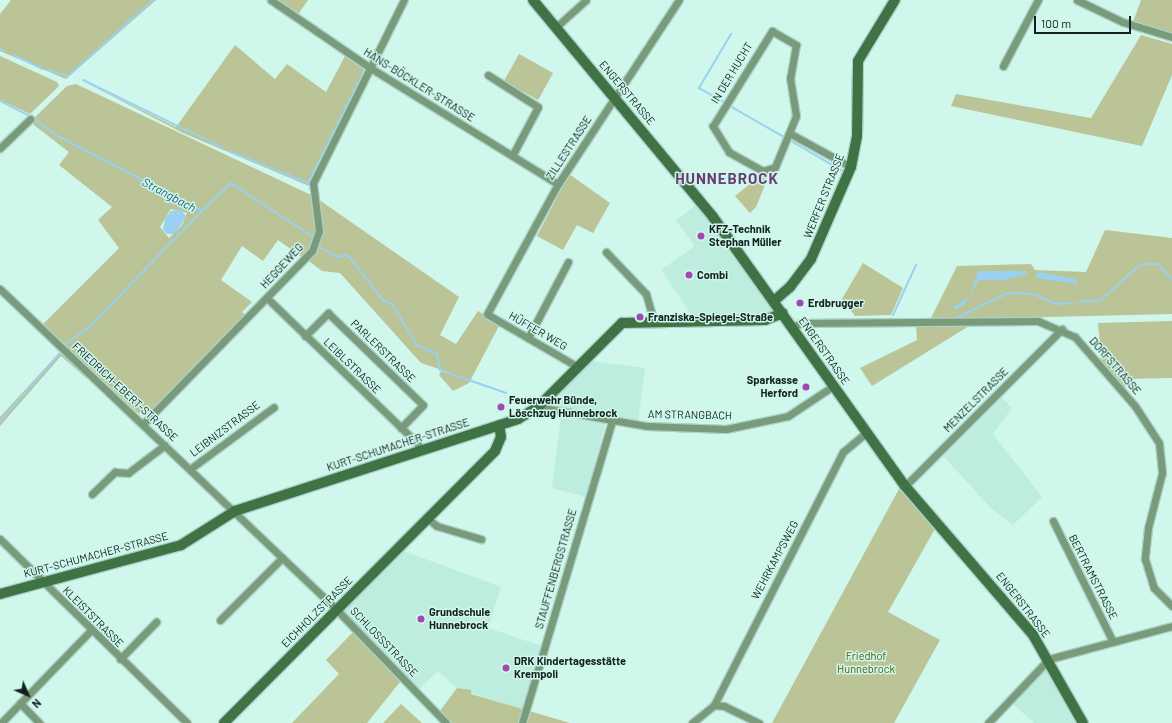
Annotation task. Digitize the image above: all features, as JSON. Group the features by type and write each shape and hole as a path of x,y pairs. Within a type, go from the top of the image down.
{"street":[{"name":"HANS-BÖCKLER-STRASSE","path":"271,0 369,67 558,184"},
{"name":"HEGGEWEG","path":"143,424 312,251 319,231 313,183 369,67 404,0"},
{"name":"ENGERSTRASSE","path":"533,0 714,217 775,300 833,386 905,486 1010,605 1049,659 1083,723"},
{"path":"556,27 586,0"},
{"name":"ZILLESTRASSE","path":"487,314 558,184 614,96 632,75 679,0"},
{"name":"WERFER STRASSE","path":"775,300 790,287 811,259 851,167 857,136 858,62 895,0"},
{"path":"1003,66 1038,0"},
{"path":"1077,0 1123,22 1172,37"},
{"name":"IN DER HUCHT","path":"772,31 796,45 790,78 796,116 791,134 775,167 763,171 729,152 713,131 713,126 772,31"},
{"path":"488,75 538,107 512,156"},
{"path":"0,148 30,119"},
{"path":"791,134 851,167"},
{"path":"606,252 646,294 654,322"},
{"path":"528,338 568,262"},
{"name":"FRIEDRICH-EBERT-STRASSE","path":"0,289 235,511"},
{"name":"LEIBLSTRASSE","path":"267,298 401,428 421,450"},
{"name":"PARLERSTRASSE","path":"305,336 328,313 423,405 401,428"},
{"name":"KURT-SCHUMACHER-STRASSE","path":"0,594 41,580 181,545 235,511 499,425 538,407 622,323 765,320 783,313"},
{"name":"HÜFFER WEG","path":"487,314 578,367"},
{"name":"DORFSTRASSE","path":"793,327 801,323 1038,321 1062,329 1096,358 1159,443 1162,473 1148,528 1145,559 1154,588 1172,606"},
{"name":"MENZELSTRASSE","path":"905,486 1062,329"},
{"name":"AM STRANGBACH","path":"538,407 646,426 726,429 788,416 833,386"},
{"name":"LEIBNIZSTRASSE","path":"190,469 274,407"},
{"name":"STAUFFENBERGSTRASSE","path":"522,723 612,421"},
{"name":"EICHHOLZSTRASSE","path":"224,723 495,451 501,437 499,425"},
{"name":"WEHRKAMPSWEG","path":"714,705 843,452 866,433"},
{"path":"92,494 115,472 128,473 165,446"},
{"name":"SCHLOSSSTRASSE","path":"235,511 336,609 446,723"},
{"path":"428,519 437,526 481,539"},
{"name":"BERTRAMSTRASSE","path":"1053,521 1113,642"},
{"name":"KLEISTSTRASSE","path":"0,539 120,659 187,723"},
{"path":"220,620 282,558"},
{"name":"KLEISTSTRASSE","path":"120,659 156,622"},
{"path":"988,723 1049,659 1172,626"},
{"path":"1,723 91,630"},
{"path":"20,703 39,723"},
{"path":"692,723 714,705 724,706 759,723"}],"shaded area":[{"path":"696,205 774,309 764,316 693,317 661,270 695,246 676,221"},
{"path":"591,361 645,368 638,421 607,417 586,497 552,488 562,408 549,404"},
{"path":"1001,397 1012,408 993,434 1042,497 1013,525 992,509 943,456"},
{"name":"Grundschule Hunnebrock","path":"401,550 501,587 488,628 542,646 522,710 457,688 438,671 419,689 342,610"},
{"path":"1044,668 1050,670 1076,723 1034,723 1012,703"}],"green space":[{"path":"11,0 156,0 66,79 0,51 0,14"},
{"path":"275,0 308,0 297,16"},
{"path":"1141,0 1172,0 1172,34 1133,22"},
{"path":"1141,35 1172,44 1172,75 1142,146 951,106 956,94 1091,118"},
{"path":"235,45 275,79 287,64 326,92 345,56 365,68 309,186 183,133 79,79 176,127"},
{"path":"519,54 553,73 538,100 504,81"},
{"path":"0,56 57,82 59,86 30,114 0,100"},
{"path":"76,84 311,195 317,228 315,243 303,258 278,240 263,261 242,246 221,280 252,302 242,312 247,316 150,414 138,413 43,324 119,248 98,220 112,207 59,165 69,152 30,122 67,86","holes":["171,209 187,213 182,225 169,238 160,227"]},
{"path":"569,174 610,203 593,233 577,225 563,250 537,236"},
{"path":"762,174 767,180 756,207 750,213 735,196"},
{"path":"315,197 459,297 440,335 456,344 478,311 500,324 469,383 453,391 439,375 442,370 421,363 340,273 322,271 309,261 319,241"},
{"path":"1105,230 1172,238 1172,314 930,320 957,266 1031,264 1035,270 1086,272"},
{"path":"863,263 903,288 891,315 855,316 842,299"},
{"path":"1172,321 1172,378 1126,379 1125,400 1098,366 1101,355 1098,323"},
{"path":"916,326 969,326 872,386 860,368 917,340"},
{"path":"60,352 109,398 61,356 0,426 0,417"},
{"name":"Friedhof Hunnebrock","path":"899,489 936,527 888,612 940,640 894,723 772,723"},
{"path":"354,631 400,682 367,723 292,723 339,674 326,660"},
{"path":"457,688 471,690 471,694 570,723 452,723 440,711"},
{"path":"401,704 422,723 383,723"}],"water":[{"path":"181,210 186,216 181,225 174,234 167,234 163,230 165,219 171,211"},
{"path":"978,271 1026,271 1027,274 1004,280 979,280 970,295"},
{"path":"1038,272 1076,279 1078,284 1041,279 1035,277"},
{"path":"969,296 965,304 956,309 952,308"}],"waterway":[{"path":"48,70 68,76 153,0"},
{"path":"724,102 699,88 731,34"},
{"path":"0,49 5,51"},
{"path":"14,55 43,69"},
{"path":"347,57 362,67"},
{"path":"229,151 308,183 363,72"},
{"path":"83,80 223,148"},
{"name":"Strangbach","path":"0,101 29,116"},
{"path":"730,106 784,137"},
{"name":"Strangbach","path":"37,121 54,134 202,211 231,183 313,237"},
{"path":"791,141 841,170"},
{"path":"837,187 843,171"},
{"path":"827,209 835,192"},
{"path":"66,344 89,327 202,211"},
{"name":"Strangbach","path":"321,248 337,257 347,255 352,260 383,300 392,304 417,345 437,354 440,370 506,393"},
{"path":"1078,302 1101,300 1141,264 1158,264 1172,279"},
{"path":"893,315 916,265"},
{"name":"Strangbach","path":"958,317 1008,293 1033,294 1056,304 1072,303"},
{"path":"0,421 60,353"}],"place":[{"name":"KFZ-Technik Stephan Müller","path":"701,236"},
{"name":"Combi","path":"689,275"},
{"name":"Erdbrugger","path":"800,303"},
{"name":"Franziska-Spiegel-Straße","path":"640,317"},
{"name":"Sparkasse Herford","path":"806,387"},
{"name":"Feuerwehr Bünde, Löschzug Hunnebrock","path":"501,407"},
{"name":"Grundschule Hunnebrock","path":"421,619"},
{"name":"DRK Kindertagesstätte Krempoli","path":"506,668"}],"district":[{"name":"HUNNEBROCK","path":"727,179"}]}
